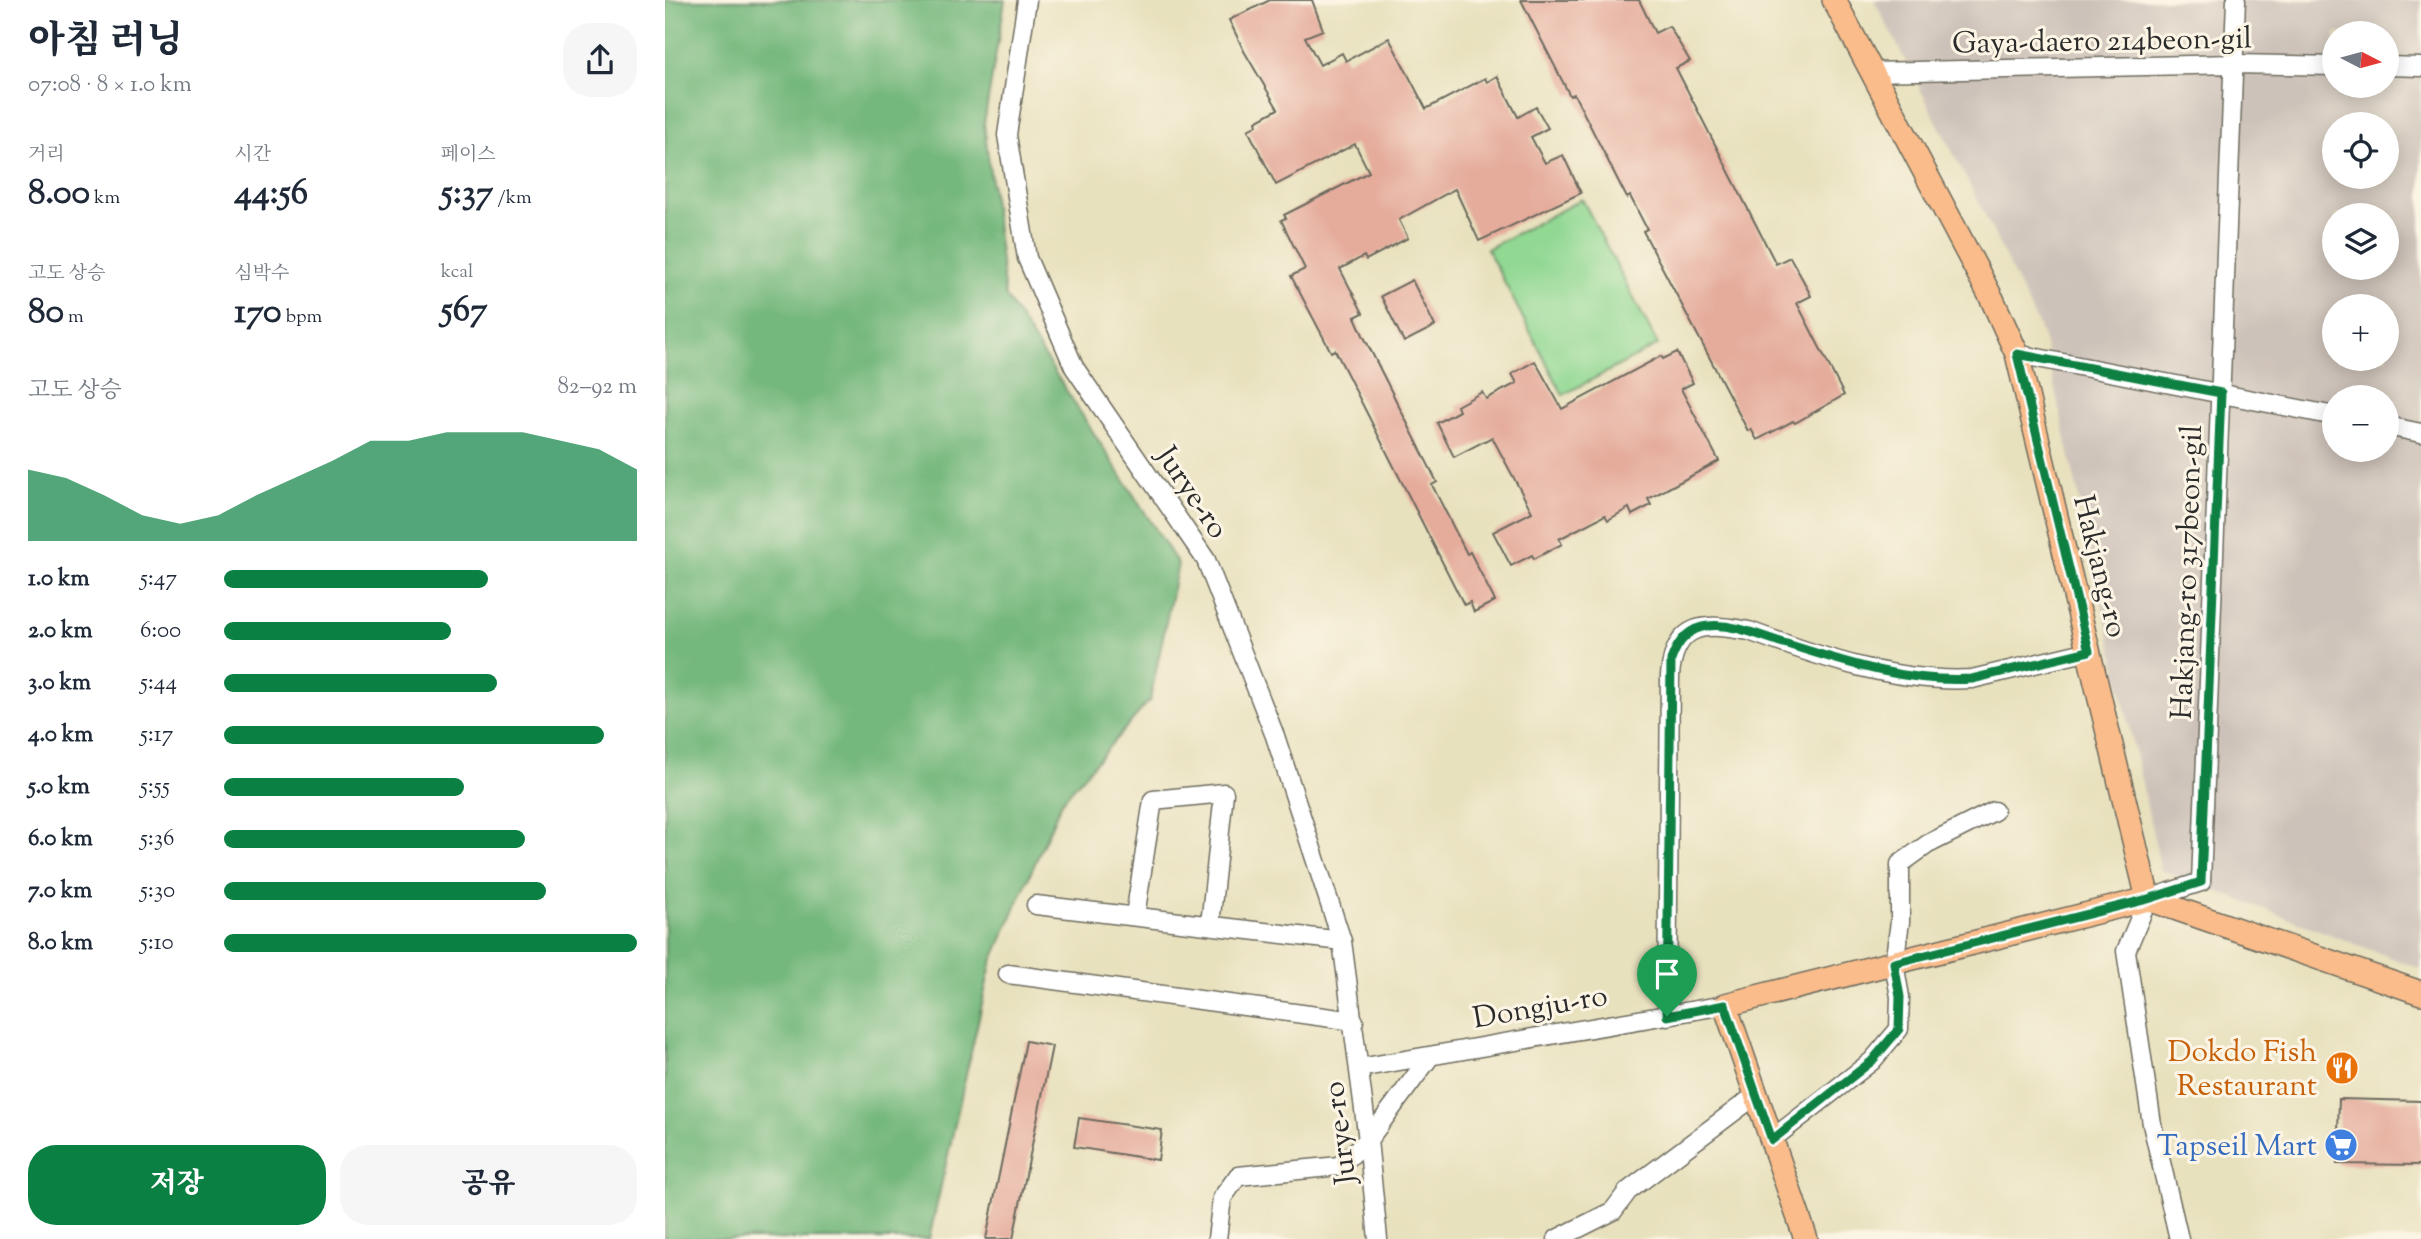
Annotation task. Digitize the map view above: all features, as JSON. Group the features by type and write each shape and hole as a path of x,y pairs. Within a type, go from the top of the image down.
{"main road":[{"name":"Hakjang-ro","path":"1834,0 1992,299 2017,354 2148,899"},
{"name":"Dongju-ro","path":"1725,1005 2148,899"},
{"path":"2148,899 2421,993"},
{"path":"1725,1005 1806,1239"}],"street":[{"name":"Jurye-ro","path":"1027,0 1007,135 1027,258 1074,367 1206,560 1275,736 1342,941 1378,1239"},
{"name":"Hakjang-ro 317beon-gil","path":"2148,899 2201,882 2236,0"},
{"name":"Gaya-daero 214beon-gil","path":"1871,72 2235,64 2322,66"},
{"path":"2399,66 2421,67"},
{"path":"2017,354 2322,413"},
{"path":"2399,428 2421,433"},
{"path":"1667,1016 1670,675 1675,647 1684,637 1695,629 1708,625 1727,627 1749,631 1879,671 1958,680 2089,651"},
{"path":"1135,916 1153,800 1224,793 1210,925"},
{"path":"1772,1140 1872,1061 1899,1029 1900,997 1894,963 1900,922 1901,864 1928,844 1994,811"},
{"path":"2148,899 2126,951 2152,1124 2179,1239"},
{"path":"1036,905 1342,941"},
{"path":"1008,974 1353,1021"},
{"name":"Dongju-ro","path":"1359,1068 1725,1005"},
{"path":"1217,1239 1222,1198 1238,1176 1339,1166 1368,1140 1429,1058"},
{"path":"1557,1239 1613,1212 1628,1191 1756,1095"}],"shaded area":[{"path":"1874,0 2421,0 2421,969 2161,870 2043,335 1980,205"}],"green space":[{"path":"665,0 1005,0 984,123 1005,295 1178,564 1150,700 1062,801 991,964 929,1239 665,1239"},
{"path":"1582,199 1658,345 1563,395 1487,249"}],"building":[{"path":"1270,0 1312,0 1323,30 1305,37 1320,65 1342,53 1346,61 1389,38 1426,109 1485,78 1487,82 1497,76 1518,117 1536,107 1548,128 1531,137 1545,163 1563,155 1581,193 1479,241 1455,189 1399,220 1408,238 1366,260 1364,256 1340,269 1363,313 1355,317 1363,335 1437,482 1432,485 1467,554 1470,552 1495,601 1474,612 1470,602 1464,605 1335,350 1331,352 1291,276 1305,269 1281,220 1286,218 1284,215 1369,172 1355,144 1276,185 1248,130 1257,125 1256,121 1278,109 1229,20"},
{"path":"1521,0 1639,0 1655,33 1669,26 1690,61 1676,68 1776,264 1790,257 1811,296 1797,303 1844,395 1795,423 1793,421 1757,440 1751,429 1748,431 1643,231 1647,229 1630,196 1627,198 1574,94 1570,96"},
{"path":"1412,280 1435,326 1404,342 1381,296"},
{"path":"1677,352 1693,383 1681,389 1719,461 1648,499 1651,505 1632,515 1629,508 1608,520 1605,515 1559,539 1562,544 1534,559 1532,555 1511,566 1493,532 1532,512 1492,437 1454,457 1437,423 1459,411 1457,406 1482,392 1486,399 1517,383 1512,374 1535,361 1562,409 1661,356 1663,359"},
{"path":"1026,1041 1052,1046 1013,1239 986,1239"},
{"path":"2339,1099 2421,1101 2421,1165 2337,1164"},
{"path":"1079,1118 1162,1130 1158,1160 1074,1147"}],"place":[{"name":"Dokdo Fish Restaurant","path":"2342,1068"},
{"name":"Tapseil Mart","path":"2341,1145"}],"route":[{"path":"2017,354 2221,393 2201,882 2148,899 1894,963 1900,997 1899,1029 1872,1061 1772,1140 1725,1005 1667,1016 1670,675 1675,647 1695,629 1708,625 1727,627 1749,631 1879,671 1958,680 2089,651 2017,354"}]}
